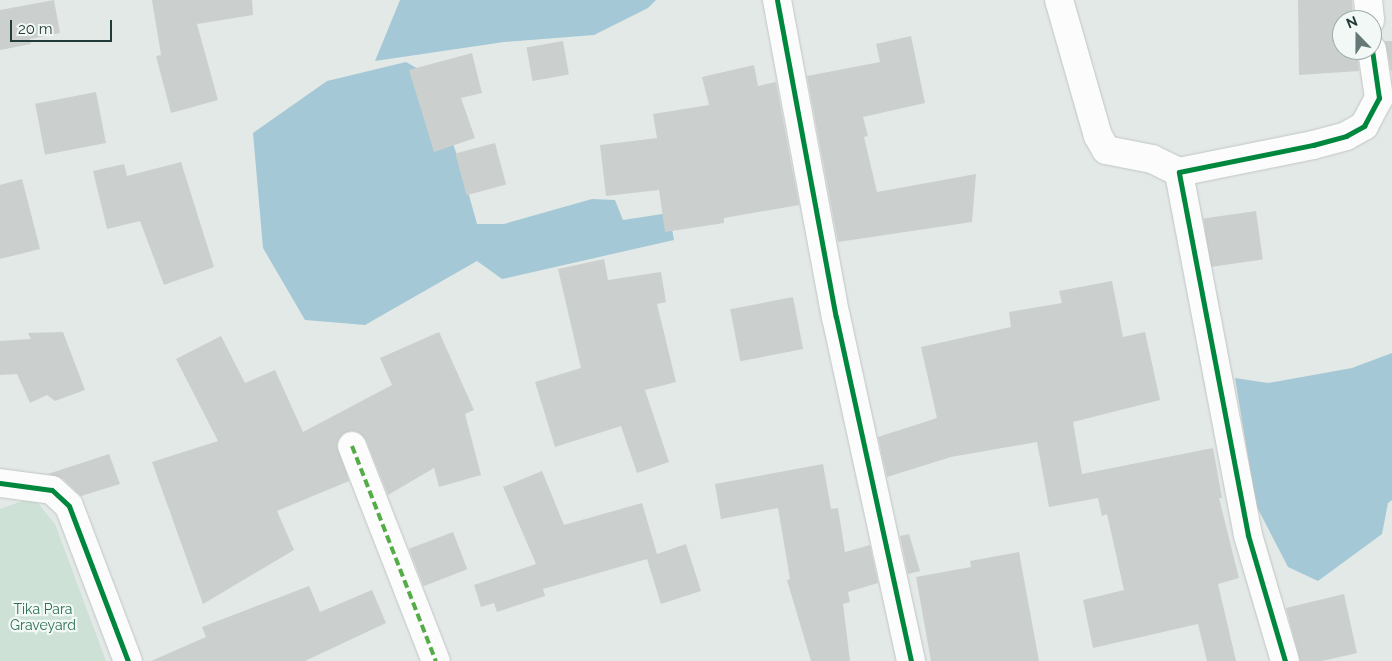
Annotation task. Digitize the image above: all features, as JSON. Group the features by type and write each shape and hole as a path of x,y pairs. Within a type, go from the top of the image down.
{"street":[{"path":"777,0 836,316 910,661"},
{"path":"1059,0 1098,136 1106,150 1152,160 1179,172 1313,145 1346,136 1364,126 1379,98 1373,60"},
{"path":"1179,172 1248,535 1285,661"},
{"path":"352,446 436,661"},
{"path":"0,483 52,490 69,506 128,661"}],"green space":[{"name":"Tika Para Graveyard","path":"33,497 55,524 106,661 0,661 0,509"}],"water":[{"path":"400,0 656,0 648,8 594,35 504,42 375,61"},
{"path":"406,62 427,74 460,163 477,224 504,224 592,199 615,200 623,220 669,213 674,240 502,279 477,261 365,325 305,320 263,248 253,133 327,81"},
{"path":"1392,353 1392,500 1388,503 1382,534 1318,581 1288,567 1256,505 1235,378 1268,383 1352,368"}],"building":[{"path":"54,0 60,33 30,39 31,44 0,50 0,10"},
{"path":"152,0 252,0 253,15 197,24 218,100 171,113 156,56 161,55"},
{"path":"1298,0 1352,0 1352,10 1332,10 1332,60 1358,60 1359,71 1299,75"},
{"path":"911,36 925,103 863,117 868,136 864,137 877,192 976,174 972,222 838,242 807,76 880,62 876,44"},
{"path":"563,41 569,74 532,81 527,47"},
{"path":"1385,41 1392,41 1392,71 1391,71"},
{"path":"472,53 482,93 461,98 475,138 434,152 409,70"},
{"path":"754,65 758,86 776,82 799,205 724,218 724,223 665,232 659,190 606,196 600,145 657,138 653,114 709,105 702,77"},
{"path":"96,92 106,143 45,155 35,104"},
{"path":"495,143 506,185 467,195 455,154"},
{"path":"181,162 214,267 164,285 140,221 107,229 93,171 124,164 127,176"},
{"path":"22,179 40,249 0,259 0,185"},
{"path":"1256,211 1263,260 1210,267 1204,218"},
{"path":"604,259 608,280 661,272 666,302 657,304 676,382 645,390 669,462 637,473 621,426 555,447 535,382 581,368 558,269"},
{"path":"1112,281 1123,337 1145,332 1160,400 1073,422 1082,474 1213,448 1222,498 1219,498 1239,578 1218,584 1236,661 1207,661 1198,624 1093,648 1083,600 1124,590 1107,514 1102,516 1098,498 1049,507 1037,442 951,457 887,477 878,437 937,418 921,347 1011,327 1009,312 1062,303 1059,291"},
{"path":"793,297 803,349 740,361 730,309"},
{"path":"63,332 85,390 55,401 47,395 30,403 17,374 0,375 0,341 31,339 28,333"},
{"path":"439,332 474,410 465,414 481,475 439,487 434,468 388,495 366,440 355,431 346,432 337,444 349,481 277,511 294,550 203,604 152,462 218,441 176,359 221,336 245,383 275,370 303,432 392,385 380,358"},
{"path":"109,454 120,484 81,496 63,479 48,474"},
{"path":"823,464 831,509 838,508 845,552 870,545 878,583 848,592 850,602 843,604 850,661 811,661 787,580 790,579 778,508 721,519 715,484"},
{"path":"542,471 564,525 642,503 657,554 686,544 701,591 661,604 647,559 543,589 545,596 497,612 494,603 481,607 474,585 536,564 503,487"},
{"path":"453,532 467,569 423,586 409,549"},
{"path":"909,534 920,571 908,574 900,536"},
{"path":"1019,552 1039,661 931,661 916,577 971,567 970,561"},
{"path":"309,586 320,612 372,590 386,623 305,661 151,661 206,637 202,627"},
{"path":"1344,594 1357,653 1322,661 1300,661 1286,608"}],"marked path":[{"path":"352,446 436,661"}],"cycle path":[{"path":"777,0 836,317 911,661"},
{"path":"1285,661 1248,535 1179,172 1313,145 1346,136 1364,126 1379,98 1373,60"},
{"path":"0,483 52,490 69,506 128,661"}]}
